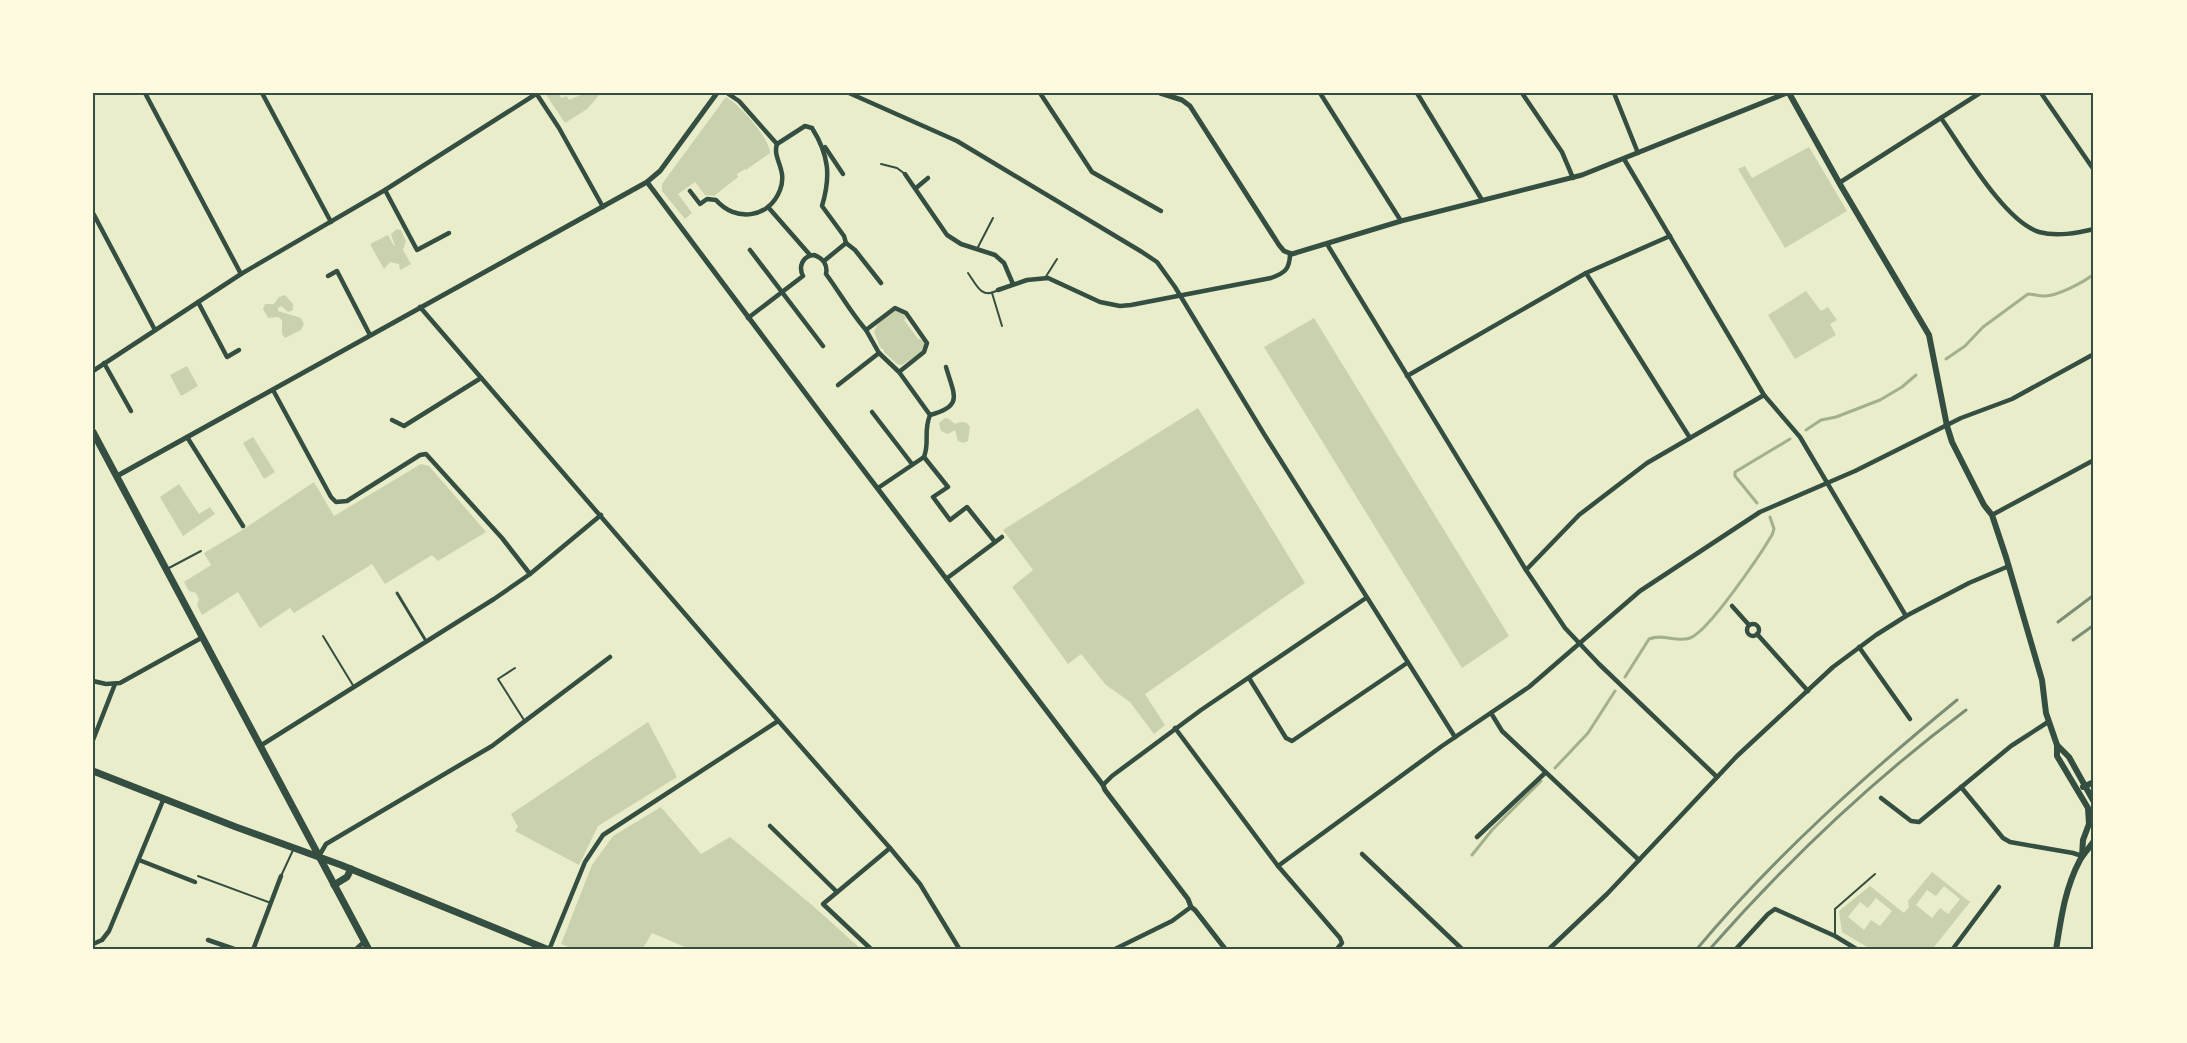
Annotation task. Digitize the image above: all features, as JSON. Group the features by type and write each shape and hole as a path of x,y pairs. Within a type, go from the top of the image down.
{"main road":[{"path":"1788,93 1839,183 1927,328 1947,426 1952,442 1971,480 1992,515 2042,680 2048,722 2057,745 2057,756 2077,790 2091,808 2089,824 2083,840 2082,856"},
{"path":"93,432 369,950"},
{"path":"2057,745 2069,757 2094,802"},
{"path":"93,771 319,856 549,950"},
{"path":"2077,790 2094,782"},
{"path":"2056,950 2066,894 2082,856 2094,840"},
{"path":"334,885 347,877 351,869"}],"street":[{"path":"145,93 241,274"},
{"path":"262,93 331,222"},
{"path":"93,370 241,274 385,190 536,93 559,128 603,207"},
{"path":"117,476 647,182 660,171 717,93"},
{"path":"727,93 739,100 777,144"},
{"path":"849,93 957,141 1160,265 1366,598 1455,737"},
{"path":"1040,93 1092,172 1161,211"},
{"path":"1160,93 1182,100 1190,106 1281,248 1290,254 1297,254 1401,221 1573,178 1788,93"},
{"path":"1320,93 1401,221"},
{"path":"1418,93 1482,200"},
{"path":"1522,93 1562,152 1573,178"},
{"path":"1614,93 1638,153"},
{"path":"1839,183 1980,93"},
{"path":"2041,93 2094,170"},
{"path":"1941,118 2004,208 2023,225 2040,232 2061,234 2094,229"},
{"path":"690,192 700,204 707,199 716,200 724,209 735,213 752,214 768,207 779,192 782,179 782,168 775,153 777,144 808,126 812,128 843,174"},
{"path":"823,145 828,169 822,206 844,236 846,243 855,250 881,283"},
{"path":"1624,159 1764,395 1800,437 1906,616"},
{"path":"905,174 947,235 961,244 990,252 1000,259 1013,284"},
{"path":"916,188 928,178"},
{"path":"647,182 1103,785 1188,899 1191,907 1204,920 1226,950"},
{"path":"385,190 417,249 449,233"},
{"path":"768,207 810,255 818,256 824,261 827,268 826,274 848,304 853,315 866,330 879,353 899,372 930,414"},
{"path":"93,213 155,330"},
{"path":"1407,376 1586,273 1670,236"},
{"path":"824,261 846,243"},
{"path":"1327,244 1526,570 1560,620 1580,644 1717,777"},
{"path":"750,250 823,346"},
{"path":"998,290 1013,284 1045,278 1056,280 1090,299 1113,305 1131,305 1275,277 1288,269 1290,254"},
{"path":"748,318 803,276 801,269 803,261 810,255"},
{"path":"328,276 337,271 370,335"},
{"path":"1586,273 1690,438"},
{"path":"198,302 227,357 239,350"},
{"path":"420,307 890,848 920,884 960,950"},
{"path":"866,330 892,309 906,313 927,341 927,346 924,352 899,372"},
{"path":"838,385 879,353"},
{"path":"1278,866 1455,737 1529,687 1640,591 1760,512 2020,395 2094,354"},
{"path":"104,363 131,411"},
{"path":"930,414 944,411 953,404 954,398 946,367"},
{"path":"392,420 404,426 482,378"},
{"path":"273,390 331,496 339,503 347,501 420,455 426,454 494,529 530,574"},
{"path":"1526,570 1579,515 1647,463 1764,395"},
{"path":"872,412 912,464"},
{"path":"878,488 924,457 928,444 925,428 930,414"},
{"path":"187,437 243,526"},
{"path":"924,457 948,487 933,498 950,520 967,507 995,542"},
{"path":"1992,515 2094,460"},
{"path":"260,746 427,642 530,574 601,515"},
{"path":"946,579 1002,537"},
{"path":"1548,950 1600,901 1754,740 1859,647 1906,616 1969,583 2009,566"},
{"path":"397,593 427,642"},
{"path":"1103,785 1175,728 1366,598"},
{"path":"1732,606 1749,625 1756,625 1759,630 1757,634"},
{"path":"1749,625 1747,630 1749,634 1754,636 1757,634"},
{"path":"1757,634 1808,691"},
{"path":"93,681 100,684 115,684 203,637"},
{"path":"1859,647 1911,719"},
{"path":"319,856 326,844 492,746 610,657"},
{"path":"1249,678 1286,738 1292,741 1407,663"},
{"path":"93,740 115,684"},
{"path":"1491,713 1502,731 1639,860"},
{"path":"549,950 585,862 603,835 778,721"},
{"path":"1881,798 1915,822 1924,819 2011,746 2048,722"},
{"path":"1175,728 1278,866 1340,938 1341,943 1336,950"},
{"path":"1477,837 1545,772"},
{"path":"1961,787 2003,838 2010,842 2082,856"},
{"path":"93,944 102,940 109,931 164,798"},
{"path":"770,826 837,892"},
{"path":"872,950 823,904 890,848"},
{"path":"1362,854 1463,950"},
{"path":"139,860 195,882"},
{"path":"253,950 281,876"},
{"path":"1952,950 1999,887"},
{"path":"1113,950 1172,921 1191,907"},
{"path":"1735,950 1773,909 1835,936 1858,950"},
{"path":"208,940 237,950"},
{"path":"355,950 365,941"}],"lane":[{"path":"882,164 897,168 905,174"},
{"path":"977,249 993,218"},
{"path":"1045,278 1057,259"},
{"path":"968,273 982,292 992,293 998,290"},
{"path":"992,293 1002,326"},
{"path":"167,569 201,551"},
{"path":"323,636 354,687"},
{"path":"515,668 498,680 525,721"},
{"path":"281,876 294,848"},
{"path":"1835,936 1835,909 1875,874"},
{"path":"198,876 271,903"}],"green space":[{"path":"545,93 559,93 561,98 567,96 569,100 585,93 601,93 587,109 565,123"},
{"path":"726,97 753,122 765,139 770,153 737,174 738,177 714,196 705,195 695,182 678,194 692,213 685,219 662,191 662,184"},
{"path":"1809,147 1847,211 1785,248 1738,169 1745,166 1752,178"},
{"path":"397,229 401,230 406,241 403,250 411,264 400,270 399,264 390,262 384,269 370,244 388,235 395,246 391,234"},
{"path":"1806,291 1821,311 1828,307 1837,320 1830,324 1836,335 1795,359 1768,315"},
{"path":"285,295 293,304 293,310 288,312 281,306 278,311 301,318 304,324 301,330 285,338 282,334 282,320 278,317 268,318 263,309 265,304 274,304 279,297"},
{"path":"894,311 904,315 906,318 904,320 918,339 923,340 925,344 921,352 902,365 897,364 884,352 874,332 878,324"},
{"path":"1314,318 1509,636 1462,668 1264,347"},
{"path":"187,366 198,386 181,396 170,375"},
{"path":"1198,408 1305,583 1145,694 1165,725 1154,734 1130,702 1106,685 1081,654 1068,664 1012,587 1033,570 1003,530"},
{"path":"945,418 955,424 967,423 970,427 968,441 963,443 958,441 955,430 948,434 941,431 939,423"},
{"path":"253,437 275,472 264,479 243,443"},
{"path":"421,464 429,466 486,532 438,561 432,555 385,584 372,564 294,613 290,608 260,628 238,592 202,615 197,605 199,600 196,593 189,591 184,582 211,565 204,553 314,482 334,516"},
{"path":"179,484 199,514 210,507 215,514 183,536 160,497"},
{"path":"648,722 677,777 598,826 579,865 515,831 518,827 511,814"},
{"path":"661,807 701,854 730,837 862,950 692,950 652,933 642,950 576,950 561,944 592,865 613,836"},
{"path":"1932,872 1970,902 1934,947 1936,950 1872,950 1842,932 1839,911 1870,886 1904,913 1909,907 1908,901","holes":["1944,886 1960,899 1948,914 1940,908 1932,918 1916,905 1927,890 1936,896","1876,898 1892,911 1880,926 1871,920 1864,930 1848,917 1860,902 1868,908"]}],"waterway":[{"path":"1946,359 1965,346 1983,327 2028,294 2049,296 2077,285 2094,274"},
{"path":"1806,430 1821,420 1836,417 1880,400 1902,387 1916,375"},
{"path":"1757,503 1735,476 1735,472 1790,439"},
{"path":"1625,677 1649,639 1654,637 1690,638 1709,622 1734,591 1772,535 1774,529 1770,517"},
{"path":"1555,768 1588,733 1615,691"},
{"path":"1472,855 1492,830 1541,781"}],"railway":[{"path":"2058,622 2094,595"},
{"path":"2073,640 2094,625"},
{"path":"1696,950 1756,883 1820,819 1957,700"},
{"path":"1709,950 1831,823 1897,765 1966,710"}]}
